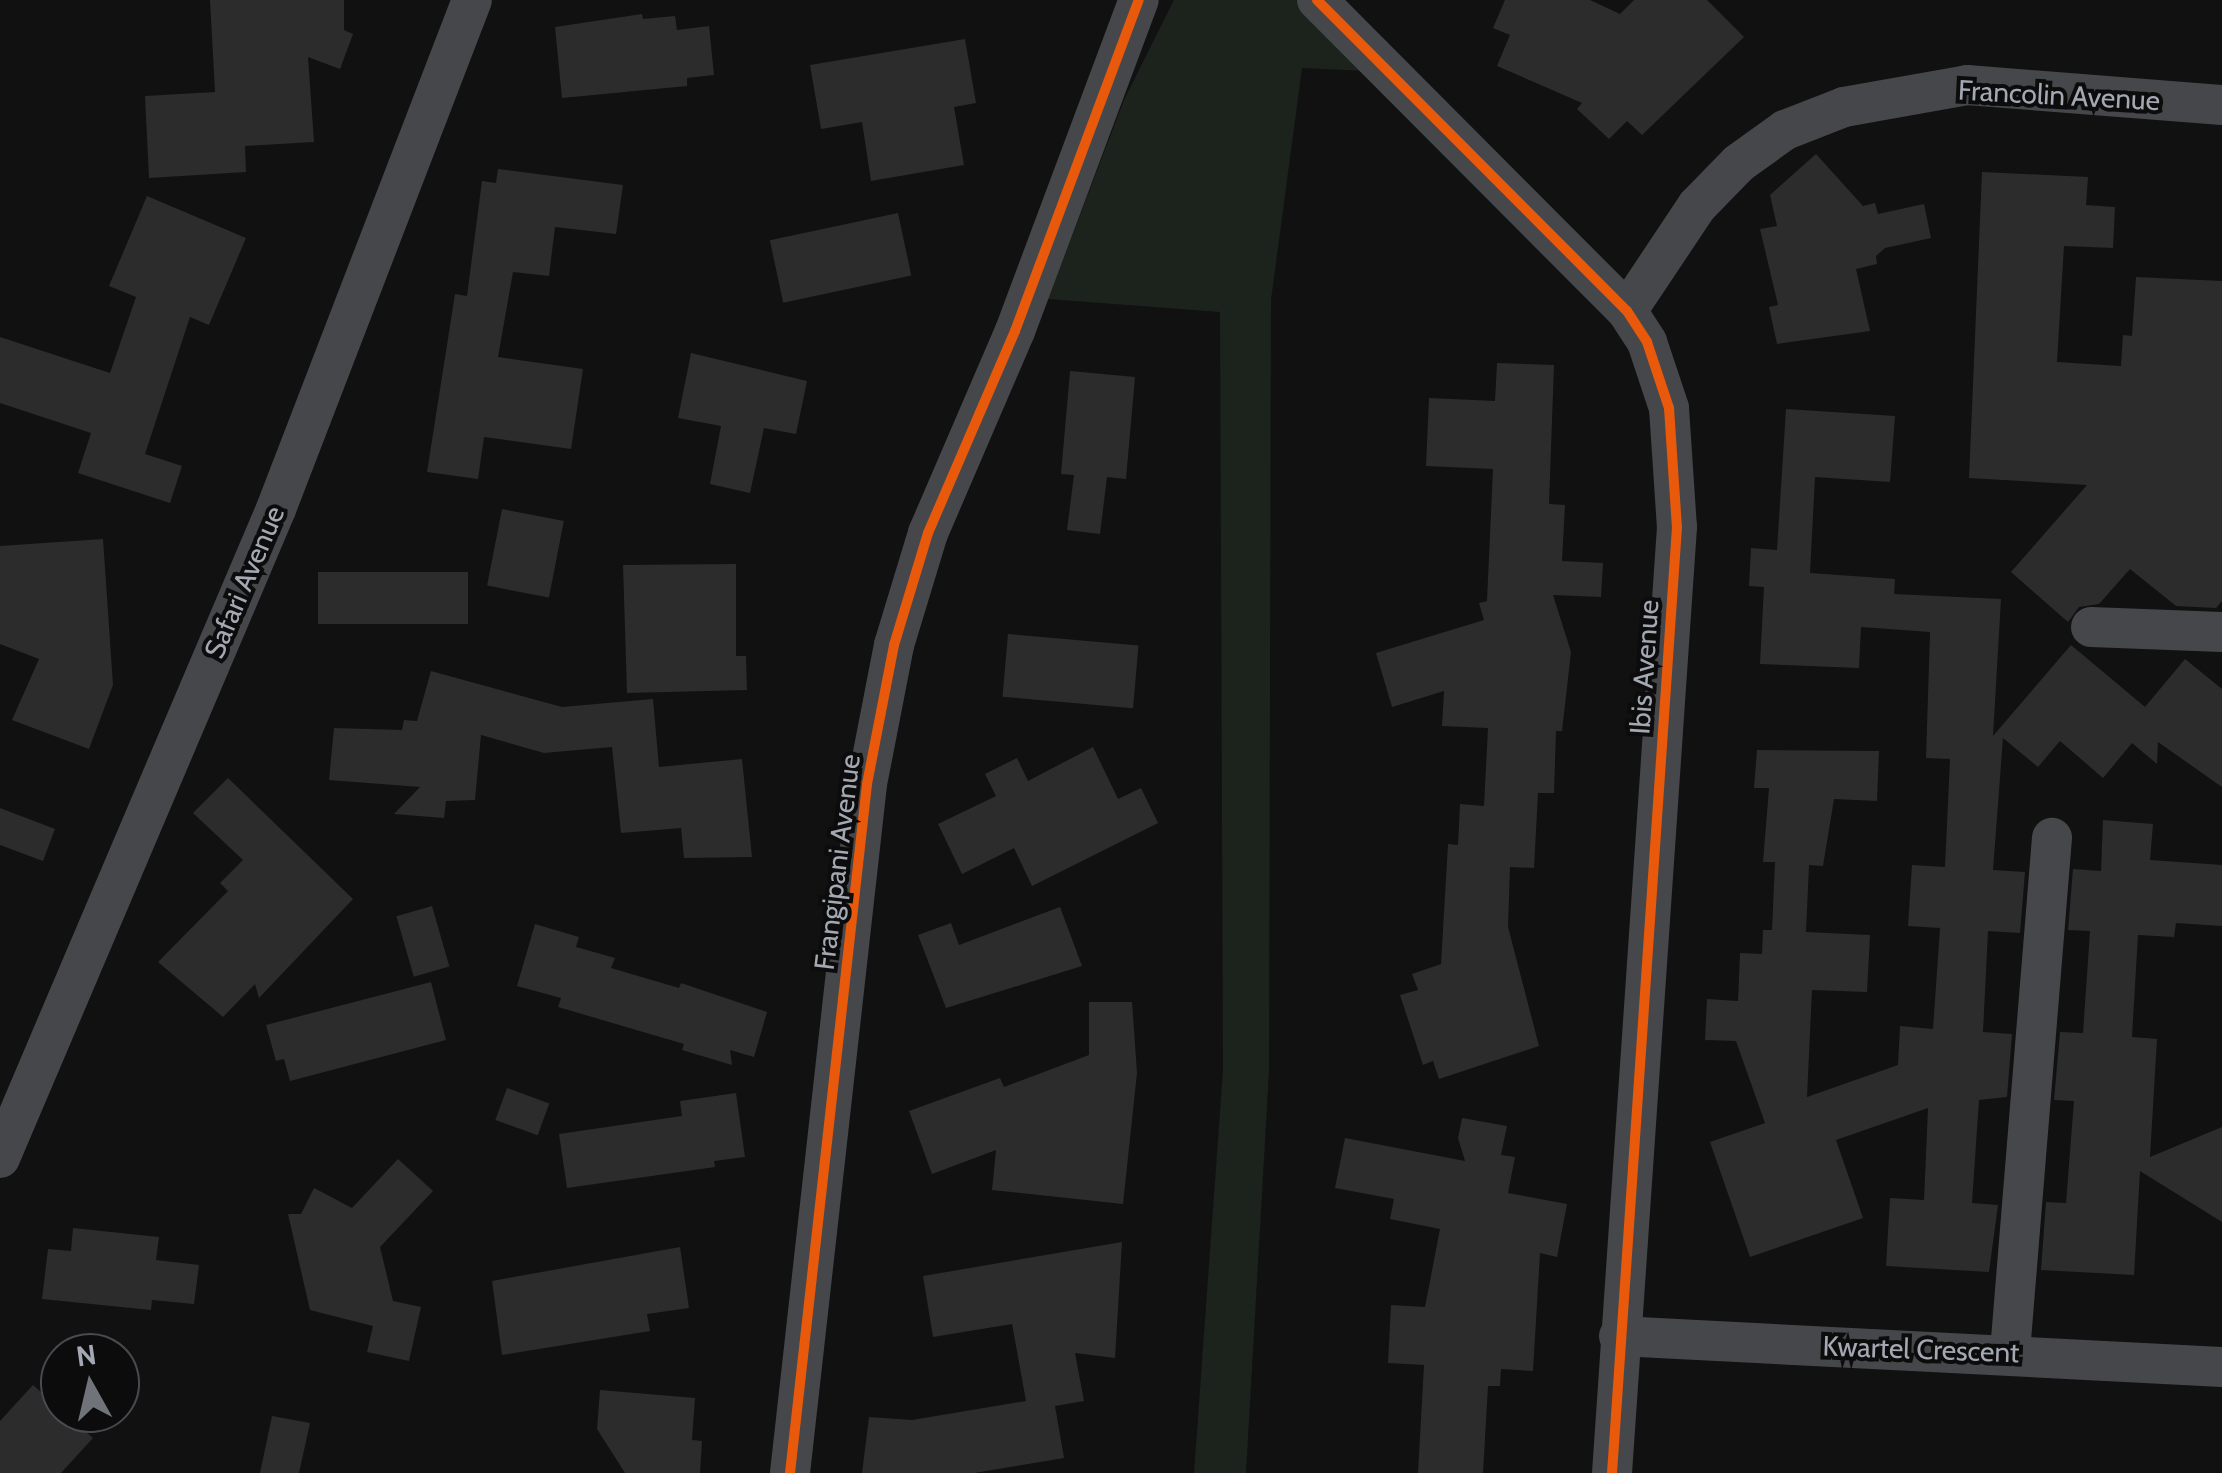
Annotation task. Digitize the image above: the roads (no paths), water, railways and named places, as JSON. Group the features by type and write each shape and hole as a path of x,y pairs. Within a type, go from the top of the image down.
{"street":[{"name":"Safari Avenue","path":"0,1158 276,509 472,0"},
{"name":"Frangipani Avenue","path":"790,1473 867,784 894,645 928,533 1015,332 1138,0"},
{"name":"Ibis Avenue","path":"1317,0 1627,311 1647,342 1669,408 1676,528 1612,1473"},
{"name":"Francolin Avenue","path":"1627,311 1697,206 1740,164 1785,130 1844,107 1967,86 2222,105"},
{"path":"2091,627 2222,632"},
{"path":"2010,1352 2052,838"},
{"name":"Kwartel Crescent","path":"1619,1336 2010,1352 2222,1367"}]}
